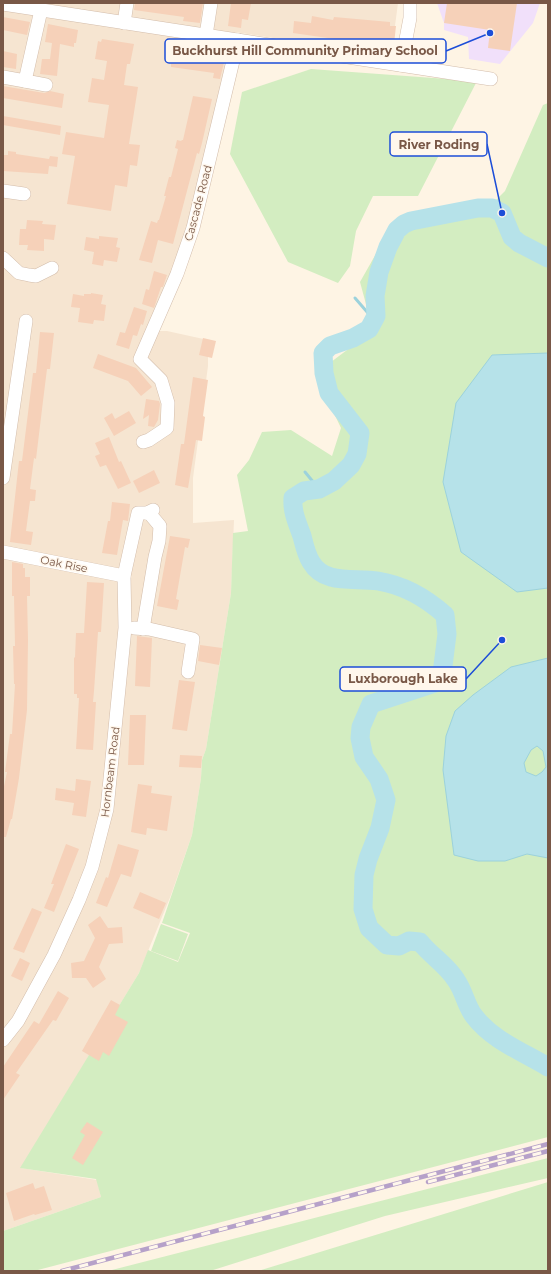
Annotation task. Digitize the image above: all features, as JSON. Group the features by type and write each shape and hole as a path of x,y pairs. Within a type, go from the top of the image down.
{"street":[{"path":"124,23 127,3"},
{"path":"206,36 211,3"},
{"path":"401,65 410,18 410,3"},
{"path":"3,4 491,79"},
{"path":"25,81 41,10"},
{"name":"Cascade Road","path":"143,442 149,440 167,428 168,403 161,380 140,359 177,274 193,228 238,40"},
{"path":"3,77 46,85"},
{"path":"3,191 24,194"},
{"path":"3,258 19,272 29,275 36,276 52,268"},
{"path":"3,478 26,321"},
{"name":"Hornbeam Road","path":"3,1040 18,1021 54,956 92,867 106,809 124,628 124,576 138,513 150,512 160,526 159,541 143,629"},
{"name":"Oak Rise","path":"3,552 124,576"},
{"path":"124,628 143,629 193,639 188,672"}],"shaded area":[{"path":"3,3 398,3 391,56 235,32 188,223 172,270 148,331 167,331 208,340 208,366 193,478 193,523 234,520 231,593 206,749 202,760 201,778 192,835 171,895 139,973 21,1168 97,1180 101,1197 3,1231"},
{"path":"437,3 540,3 533,23 500,64 469,59 468,37 444,30 444,23"}],"green space":[{"path":"311,69 447,79 476,83 418,196 373,196 356,231 350,266 338,283 288,262 230,154 242,92"},
{"path":"548,103 548,1137 34,1271 3,1271 3,1231 101,1197 96,1179 20,1168 139,973 148,950 178,962 190,933 162,923 192,835 201,778 202,760 206,749 231,593 233,533 248,531 237,475 249,460 262,432 291,430 332,456 341,428 315,374 359,341 370,319 360,282 377,252 405,226 480,216 505,191 543,105"},
{"path":"161,924 188,934 178,961 151,951"},
{"path":"548,1158 548,1178 385,1216 210,1271 108,1271"},
{"path":"548,1182 548,1271 258,1271"}],"water":[{"path":"548,353 548,588 517,592 461,552 443,482 456,403 492,355"},
{"path":"548,658 548,858 527,854 505,861 478,861 454,855 443,770 446,736 455,711 473,695 511,667","holes":["537,746 543,751 546,767 542,772 536,776 526,772 524,763 531,750"]}],"building":[{"path":"135,3 203,3 200,23 183,21 184,17 134,10"},
{"path":"231,3 251,3 248,20 242,19 241,28 228,26"},
{"path":"447,3 517,3 510,51 488,48 490,30 444,23"},
{"path":"312,16 333,20 334,17 390,22 390,26 396,26 394,44 342,40 293,33 294,21 311,23"},
{"path":"3,17 30,22 27,35 3,30"},
{"path":"48,24 78,30 74,47 60,44 57,76 40,74 42,59 50,59 52,43 45,42"},
{"path":"102,39 134,44 130,64 127,64 124,85 138,87 129,144 140,145 137,166 130,165 127,187 115,185 111,211 67,204 75,156 62,154 66,132 104,138 109,105 88,102 92,78 104,80 107,61 95,59 98,41 101,42"},
{"path":"171,46 226,54 220,79 213,78 214,73 171,67 171,60 169,60"},
{"path":"3,51 17,54 16,69 3,67"},
{"path":"3,86 44,93 50,91 64,94 62,108 3,98"},
{"path":"193,96 212,99 202,143 199,154 197,153 173,244 158,240 152,263 139,260 151,221 157,223 159,220 166,196 164,196 169,177 171,177 178,149 175,148 177,140 183,140"},
{"path":"3,116 61,126 60,135 3,125"},
{"path":"8,151 16,152 16,154 49,159 50,156 58,157 57,167 49,166 48,174 3,171 3,155 8,155"},
{"path":"27,220 43,221 42,224 56,225 54,240 44,239 44,251 27,250 28,245 19,245 20,229 26,229"},
{"path":"99,236 118,238 116,247 120,248 117,262 104,260 103,266 92,264 94,252 84,250 86,237 99,239"},
{"path":"154,271 167,275 154,308 142,304 146,289 149,290"},
{"path":"91,293 103,295 101,304 106,305 104,321 94,320 93,324 78,322 80,308 71,307 73,294 84,296 84,294"},
{"path":"134,307 147,311 143,325 141,324 137,336 133,335 129,349 116,345 120,332 125,333"},
{"path":"40,332 54,333 50,369 47,369 36,459 34,458 30,489 36,490 35,501 30,501 26,531 33,532 31,545 10,542 19,461 22,461 33,373 36,373"},
{"path":"203,338 216,341 212,358 199,355"},
{"path":"98,354 136,368 152,387 141,396 128,381 93,368"},
{"path":"193,377 208,380 203,416 205,417 202,441 196,440 188,488 175,485 181,444 184,444"},
{"path":"146,399 159,401 160,404 158,420 154,427 148,426 149,415 143,419"},
{"path":"129,411 136,423 114,436 104,418 112,413 115,419"},
{"path":"109,437 119,462 121,461 131,483 118,489 106,465 100,467 95,456 100,454 95,443"},
{"path":"154,470 160,483 139,493 133,481"},
{"path":"112,502 130,504 128,521 123,520 117,555 102,553 108,521 110,521"},
{"path":"170,536 190,539 188,548 185,547 176,599 179,600 177,610 157,606"},
{"path":"12,562 23,564 23,568 25,568 25,577 30,577 30,596 27,596 27,710 19,778 12,819 6,837 3,837 3,791 7,772 5,772 10,734 12,734 15,684"},
{"path":"87,582 104,583 101,632 98,632 93,702 96,702 93,750 76,749 79,698 77,698 77,694 74,694 74,657 75,658 76,633 84,633"},
{"path":"137,636 152,638 150,687 135,686"},
{"path":"200,645 222,648 219,665 198,661"},
{"path":"179,680 195,682 187,731 172,729"},
{"path":"130,715 146,715 144,765 128,765"},
{"path":"180,755 202,756 201,768 179,767"},
{"path":"76,779 91,781 86,817 72,815 74,803 55,800 56,788 75,791"},
{"path":"138,784 152,786 151,793 172,796 167,831 147,828 146,835 131,832"},
{"path":"66,844 79,849 54,912 44,908 54,884 51,884"},
{"path":"118,844 139,850 131,877 121,874 107,907 96,903 106,877 108,878"},
{"path":"140,892 166,903 159,919 133,908"},
{"path":"32,908 42,912 24,953 13,949"},
{"path":"100,916 108,928 122,927 123,943 109,944 99,967 106,979 93,988 86,978 72,978 71,963 84,961 95,938 88,925"},
{"path":"20,958 30,963 22,981 11,976"},
{"path":"58,991 69,998 56,1021 53,1020 16,1073 20,1075 3,1100 3,1067 34,1021 39,1024"},
{"path":"111,1000 120,1005 115,1015 128,1022 109,1056 103,1052 99,1061 82,1051"},
{"path":"87,1122 103,1132 83,1165 72,1158 85,1135 80,1132"},
{"path":"33,1183 35,1189 44,1186 52,1210 14,1221 6,1193"}],"waterway":[{"path":"548,258 519,243 512,237 502,213 492,208 478,208 411,221 404,224 397,230 388,247 379,272 375,296 376,316 369,329 353,338 330,346 323,353 324,373 329,393 360,433 357,454 351,465 334,481 319,489 304,491 293,498 295,517 306,552 317,570 332,578 378,581 405,589 430,603 445,615 447,634 442,674 435,683 371,704 361,727 360,738 364,757 379,779 386,800 380,828 368,859 364,875 363,909 369,928 387,945 399,946 409,941 420,942 444,965 459,984 471,1012 481,1024 499,1039 548,1067"},
{"path":"355,298 374,320"},
{"path":"305,472 319,489"}],"railway":[{"path":"62,1271 548,1144"},
{"path":"428,1182 548,1151"}],"place":[{"name":"Buckhurst Hill Community Primary School","path":"490,33"},
{"name":"River Roding","path":"502,213"},
{"name":"Luxborough Lake","path":"502,640"}]}
